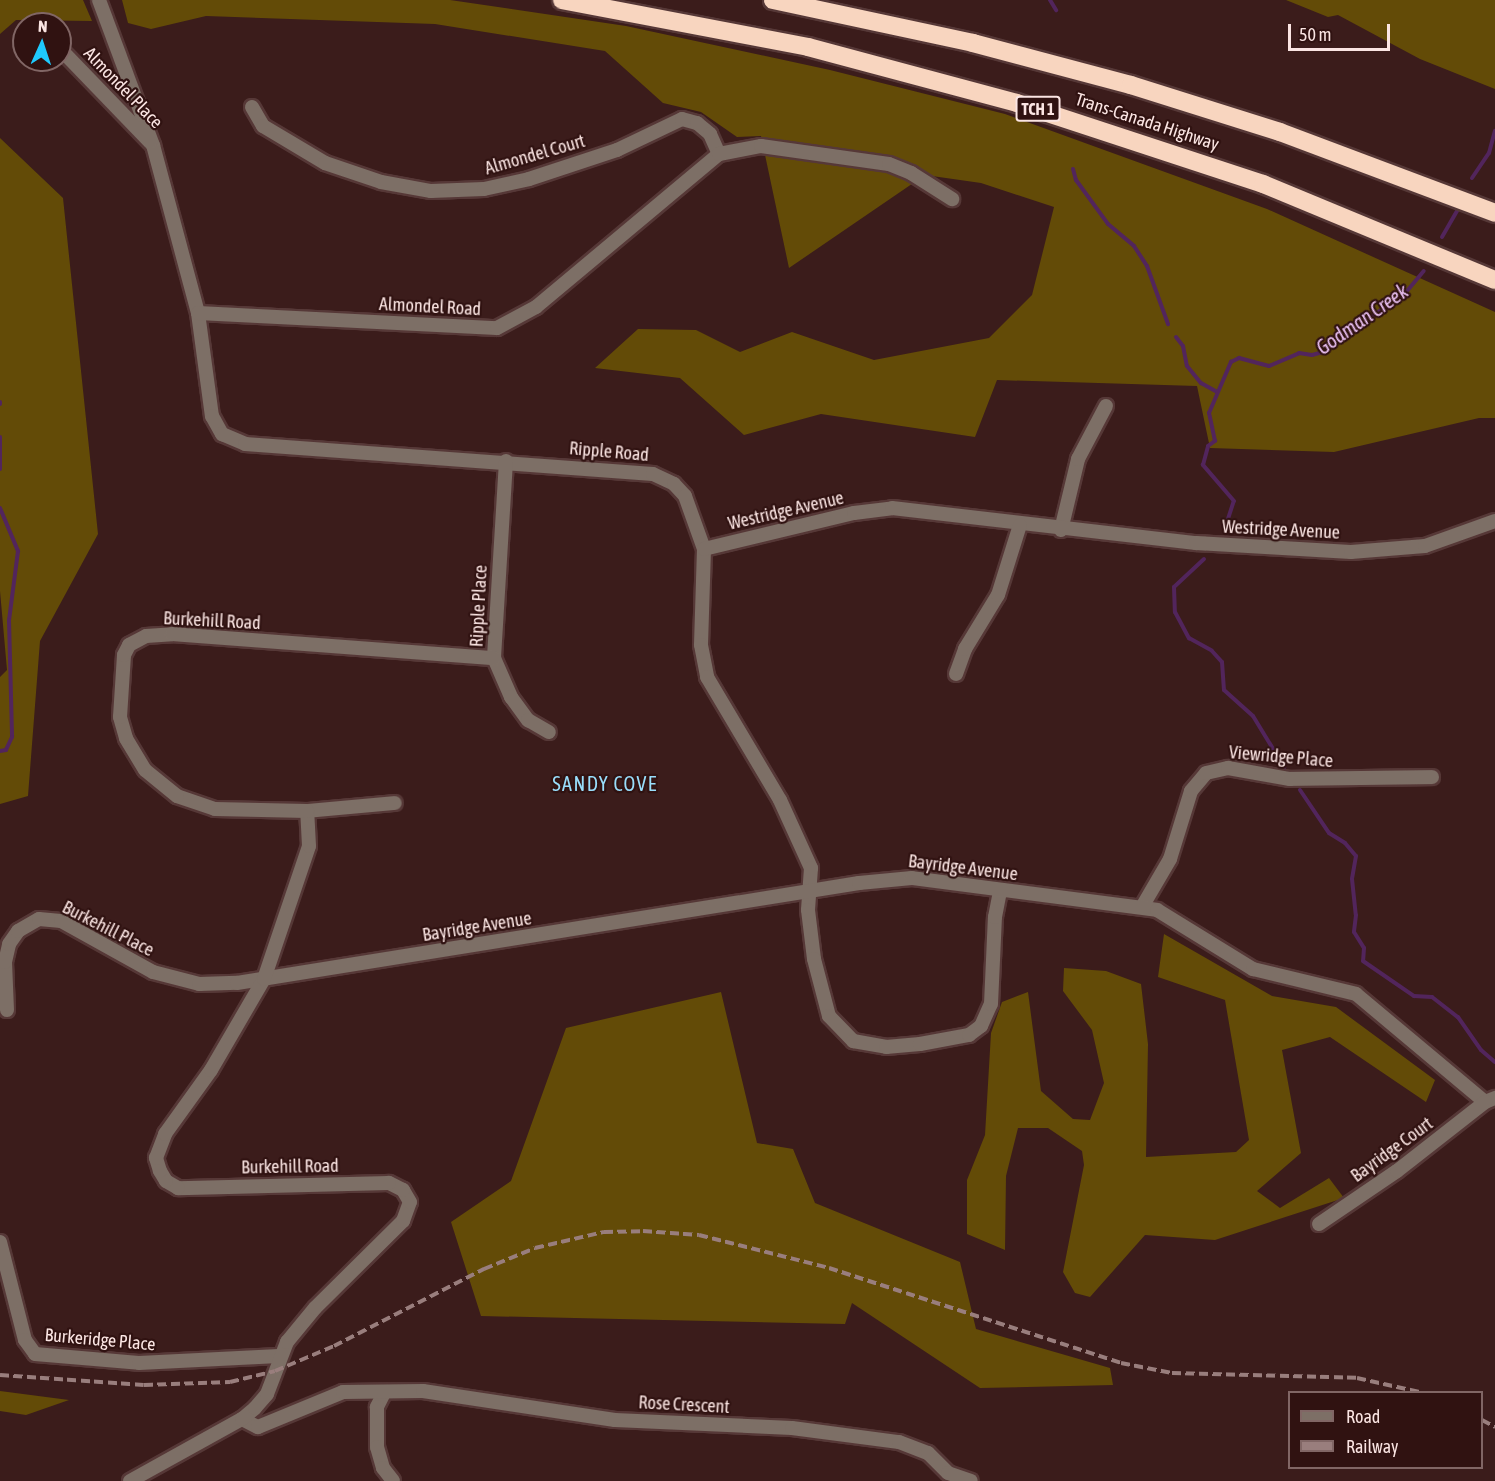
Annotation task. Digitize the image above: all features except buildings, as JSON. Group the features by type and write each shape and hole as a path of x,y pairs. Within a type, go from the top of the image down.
{"highway":[{"name":"Trans-Canada Highway","path":"562,0 798,45 1017,103 1253,181 1495,280"},
{"name":"Trans-Canada Highway","path":"773,0 963,41 1131,85 1301,139 1495,213"}],"street":[{"path":"99,0 153,146 198,313"},
{"name":"Almondel Place","path":"72,60 153,146"},
{"name":"Almondel Court","path":"252,107 263,126 325,163 381,182 430,191 484,189 529,179 617,150 682,119 697,123 710,134 719,154"},
{"name":"Almondel Road","path":"198,313 497,328 536,307 719,154 761,146 889,164 912,173 952,199"},
{"name":"Ripple Road","path":"198,313 212,416 222,434 245,444 506,461 653,474 674,484 685,496 704,549 700,645 707,677 780,800 811,868 808,891"},
{"path":"1061,530 1078,459 1106,406"},
{"name":"Ripple Place","path":"506,461 494,658 511,697 528,720 549,732"},
{"name":"Westridge Avenue","path":"704,549 854,513 892,508 1061,530 1196,543 1351,552 1425,546 1495,521"},
{"path":"956,674 965,649 998,595 1020,525"},
{"name":"Burkehill Road","path":"395,803 307,811 215,809 177,796 145,770 126,738 120,717 123,655 129,645 146,636 172,634 494,658"},
{"name":"Viewridge Place","path":"1142,907 1170,859 1191,791 1206,773 1228,768 1290,779 1432,777"},
{"name":"Burkehill Road","path":"130,1481 242,1419 267,1394 279,1356 315,1308 403,1221 410,1202 403,1190 389,1183 178,1188 166,1181 156,1158 165,1134 211,1070 264,980 309,846 307,811"},
{"name":"Bayridge Avenue","path":"264,980 899,878 1142,907 1170,916 1253,969 1356,994 1490,1100"},
{"path":"808,891 814,959 829,1016 853,1041 886,1047 952,1040 969,1035 981,1026 991,1004 995,917 1000,891"},
{"name":"Burkehill Place","path":"6,1010 5,962 9,944 18,931 39,919 61,921 167,976 199,984 264,980"},
{"name":"Bayridge Court","path":"1319,1224 1396,1171 1490,1100"},
{"name":"Burkeridge Place","path":"0,1242 25,1340 35,1354 44,1357 178,1363 279,1356"},
{"name":"Rose Crescent","path":"242,1419 258,1426 343,1392 384,1393 423,1390 615,1420 792,1428 899,1442 928,1453 942,1477 971,1481"},
{"path":"384,1393 377,1407 377,1447 383,1468 393,1481"}],"shaded area":[{"path":"0,0 83,0 92,21 72,21 72,12 12,12 12,24 0,34"},
{"path":"122,0 450,0 626,26 830,70 1005,114 1267,209 1495,312 1495,418 1479,418 1334,452 1210,448 1197,386 997,380 975,437 821,414 744,435 680,378 595,368 638,329 696,330 740,352 792,332 874,360 989,338 1032,295 1054,207 981,183 925,175 789,268 761,136 737,137 701,112 663,103 605,51 435,24 206,16 151,29 128,23"},
{"path":"1286,0 1495,0 1495,89 1420,59 1338,15 1328,17"},
{"path":"0,138 63,198 98,534 40,641 28,796 0,804 0,677 7,670 0,591"},
{"path":"1164,934 1272,996 1336,1007 1435,1080 1426,1102 1330,1037 1282,1050 1301,1153 1257,1191 1280,1208 1329,1178 1344,1198 1215,1240 1145,1235 1090,1297 1075,1293 1063,1272 1084,1165 1082,1151 1048,1128 1018,1128 1006,1176 1005,1250 967,1234 967,1180 985,1135 991,1033 1002,1002 1028,992 1041,1091 1073,1119 1090,1120 1104,1083 1092,1030 1063,991 1064,968 1106,971 1141,984 1148,1044 1146,1157 1236,1152 1249,1140 1225,1000 1158,977"},
{"path":"721,992 757,1143 793,1149 815,1203 960,1262 976,1329 1110,1368 1113,1385 980,1388 852,1303 845,1324 481,1316 451,1222 511,1181 566,1028"},
{"path":"0,1391 69,1400 26,1415 0,1411"}],"waterway":[{"path":"1050,0 1056,10"},
{"name":"Godman Creek","path":"1472,178 1489,153 1495,131"},
{"path":"1073,169 1076,180 1108,224 1134,246 1147,266 1168,324"},
{"name":"Godman Creek","path":"1442,237 1459,207"},
{"name":"Godman Creek","path":"1226,525 1234,501 1203,465 1208,446 1215,441 1209,413 1231,362 1239,358 1269,366 1299,353 1312,355 1323,352 1407,291 1424,271"},
{"path":"1176,337 1183,346 1187,366 1201,383 1217,392"},
{"path":"0,437 0,469"},
{"path":"0,508 18,551 9,620 12,737 6,750 0,751"},
{"name":"Godman Creek","path":"1204,559 1174,587 1175,612 1189,638 1212,651 1222,662 1224,690 1253,716 1284,767"},
{"name":"Godman Creek","path":"1300,790 1329,833 1345,843 1356,856 1352,879 1356,915 1354,932 1364,948 1363,961 1414,996 1432,997 1458,1017 1481,1050 1495,1062"}],"railway":[{"path":"0,1375 144,1385 230,1382 275,1371 334,1346 484,1269 535,1248 604,1232 643,1231 699,1235 829,1268 1121,1363 1172,1373 1357,1378 1415,1391"},
{"path":"1483,1421 1495,1427"}],"district":[{"name":"SANDY COVE","path":"605,783"}]}
